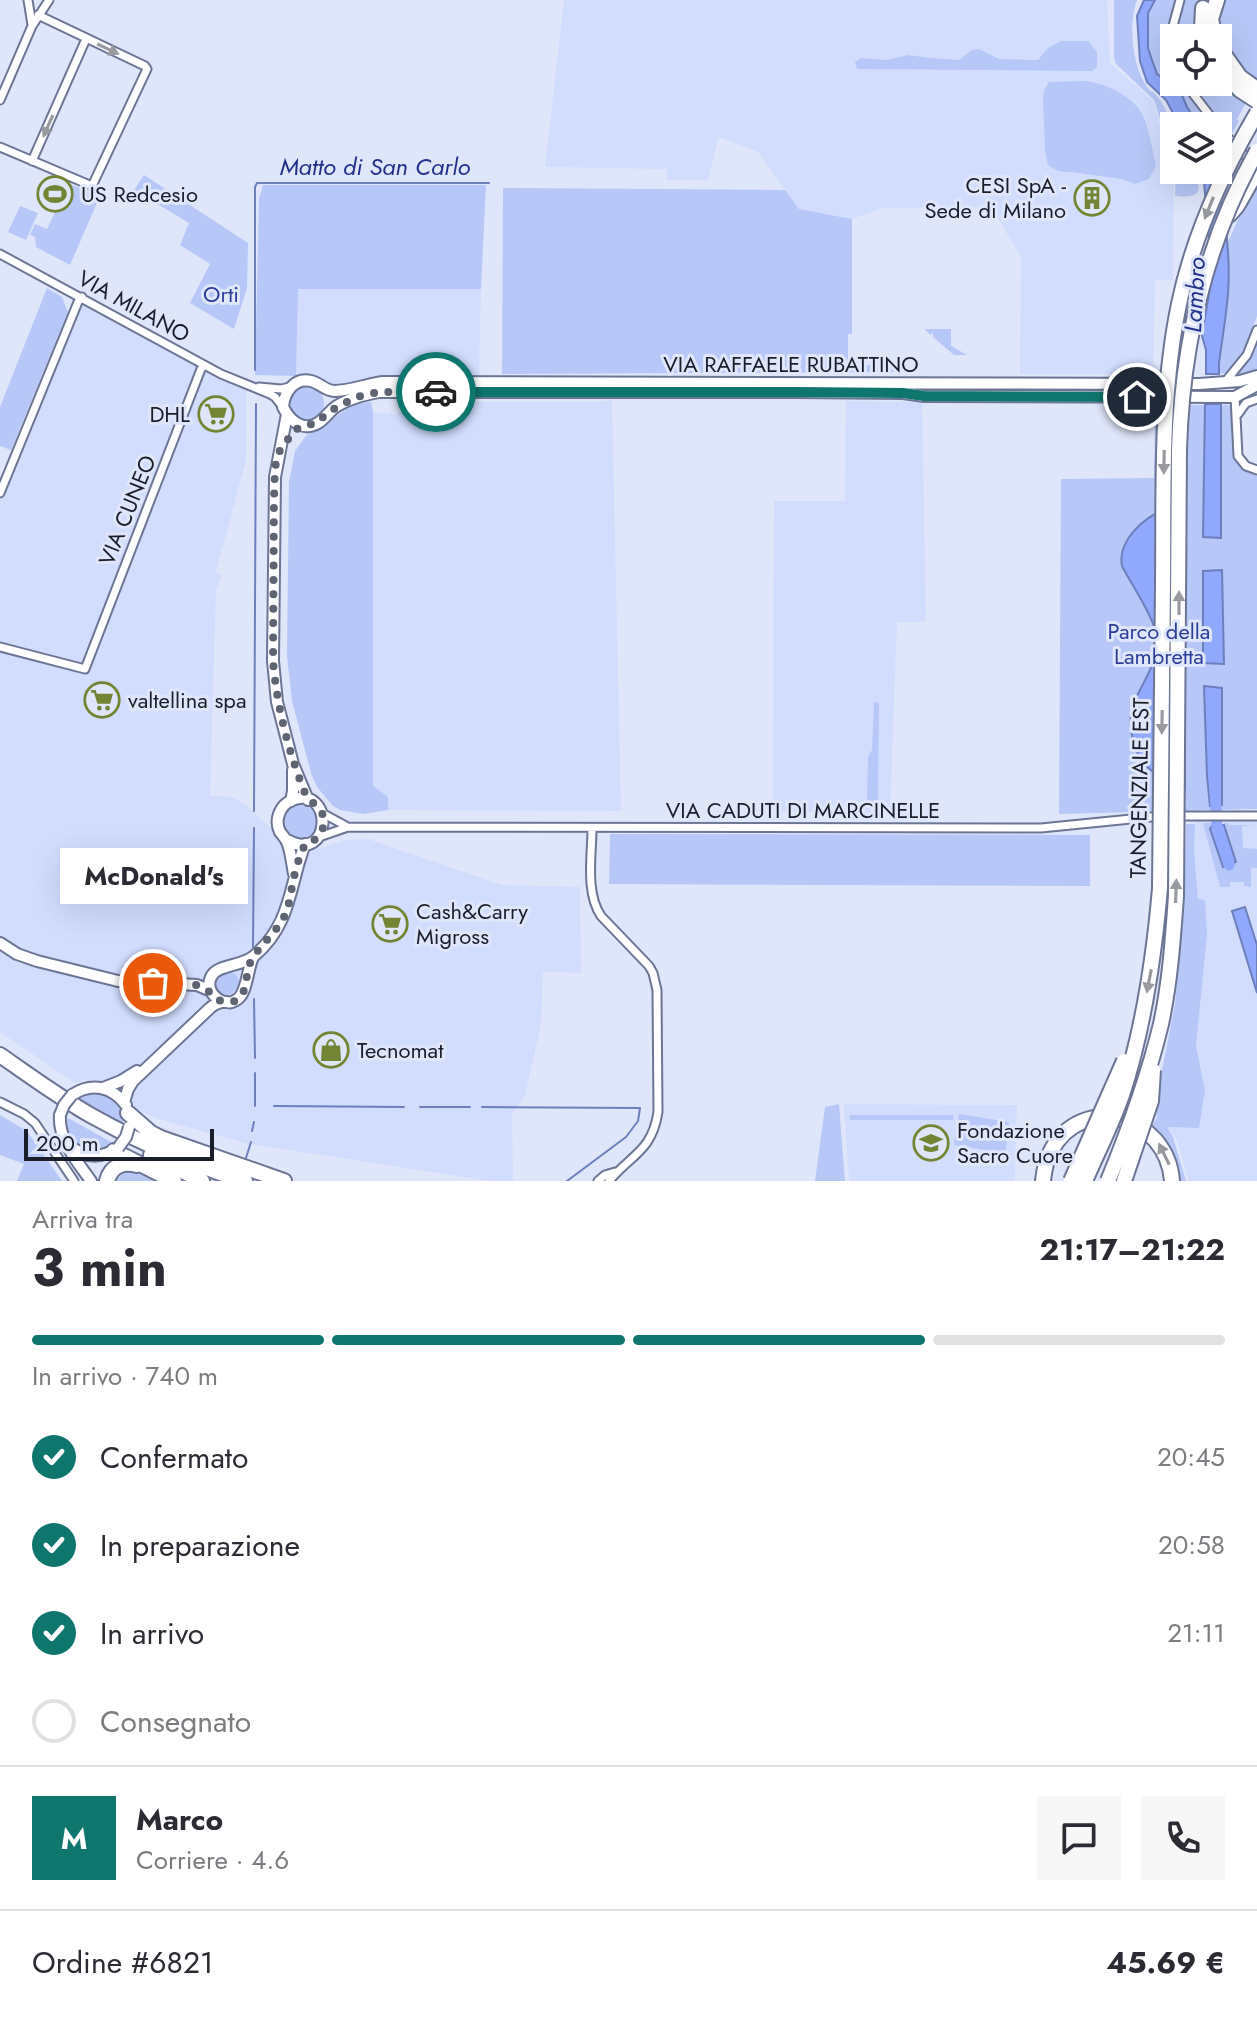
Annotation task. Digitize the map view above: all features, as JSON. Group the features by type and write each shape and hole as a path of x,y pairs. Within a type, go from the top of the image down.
{"highway":[{"path":"1232,66 1240,77 1257,89"},
{"path":"1232,82 1257,100 1232,144"},
{"name":"TANGENZIALE EST","path":"1232,159 1257,113"},
{"name":"TANGENZIALE EST","path":"1108,1181 1134,1117 1161,1023 1171,960 1176,896 1182,390 1205,272 1223,220 1257,151"},
{"path":"1223,220 1237,206 1257,170"},
{"name":"TANGENZIALE EST","path":"1085,1181 1121,1099 1151,969 1160,888 1165,448 1169,364 1185,279 1203,222 1220,184"},
{"path":"1071,1181 1140,1024"},
{"path":"1124,1181 1151,1101 1153,1051"},
{"path":"0,1055 70,1103 121,1132 245,1181"},
{"path":"0,1065 84,1120 202,1181"},
{"path":"127,1114 155,1136 284,1181"},
{"path":"1043,1181 1047,1159 1057,1141 1071,1128 1093,1118 1106,1117 1130,1121 1148,1132 1167,1157 1172,1181"},
{"path":"114,1150 174,1181"},
{"path":"106,1181 112,1170 123,1164 145,1168"}],"street":[{"path":"28,0 32,26"},
{"path":"0,100 32,26 49,0"},
{"path":"1174,24 1180,0"},
{"path":"0,147 93,186 146,71 145,66 38,15"},
{"path":"32,161 86,39"},
{"path":"1232,142 1257,170"},
{"name":"VIA MILANO","path":"0,254 204,366 275,397 285,411"},
{"path":"0,493 82,297"},
{"path":"1225,383 1247,355 1257,330"},
{"name":"VIA CUNEO","path":"0,647 85,669 204,366"},
{"name":"VIA RAFFAELE RUBATTINO","path":"291,387 311,381 325,390 335,391 365,384 399,382 1161,385 1225,383 1257,376"},
{"name":"VIA RAFFAELE RUBATTINO","path":"280,450 290,434 302,426 317,423 328,412 356,397 379,392 797,392 924,396 1235,397 1257,385"},
{"name":"VIA MILANO","path":"253,387 291,387"},
{"path":"291,387 286,392 280,450 275,467 273,661 277,702 293,764 308,800"},
{"path":"325,390 329,400 328,412"},
{"path":"1235,397 1238,456 1246,466 1257,470"},
{"path":"1236,420 1246,403 1257,399"},
{"path":"285,411 302,426"},
{"path":"291,801 293,764"},
{"path":"308,800 317,805 324,825 317,838 305,844 294,844 280,831 278,819 291,801 308,800"},
{"name":"VIA CADUTI DI MARCINELLE","path":"322,813 348,827"},
{"name":"VIA CADUTI DI MARCINELLE","path":"317,838 348,827 1041,828 1155,816 1257,816"},
{"path":"592,828 592,886 596,907 649,966 657,990 657,1122 645,1147 609,1181"},
{"path":"287,840 294,876"},
{"path":"108,977 198,980 253,957 285,915 305,844"},
{"path":"0,943 17,954 37,961 118,981 197,985 223,1002"},
{"path":"106,1181 104,1166 124,1141 128,1089 133,1081 210,1008 239,998 244,992 253,957"},
{"path":"232,967 246,979"},
{"path":"91,1181 65,1143 60,1129 64,1105 72,1095 86,1088 103,1088 121,1081 140,1068 201,1010 211,992 212,975"},
{"path":"103,1088 115,1093 127,1114"},
{"path":"0,1102 35,1123 74,1181"},
{"path":"65,1143 79,1153 90,1156 101,1156 114,1150"},
{"path":"598,1181 617,1171"}],"shaded area":[{"path":"564,0 1107,0 1110,63 1153,101 1160,126 1160,184 1174,184 1173,280 1155,280 1153,374 1020,374 1021,257 991,207 883,208 852,219 799,209 758,152 719,137 708,180 667,180 667,169 545,167"},
{"path":"297,289 481,289 479,375 391,375 332,386 315,377 296,376"},
{"path":"82,297 246,385 246,460 216,572 222,575 216,591 210,796 232,797 249,807 296,848 317,849 346,840 368,839 502,885 580,887 581,973 543,972 541,1025 525,1095 512,1114 513,1181 490,1181 245,1143 162,1120 134,1108 86,1079 75,1083 0,1032 0,494"},
{"path":"612,400 621,811 388,810 388,797 373,786 373,413 406,412 409,402"},
{"path":"846,401 922,402 926,622 897,622 890,813 773,812 774,501 845,501"},
{"path":"1223,815 1257,816 1257,945 1245,907 1232,911 1257,993 1257,1181 1189,1181 1177,1140 1167,1127 1187,1128 1205,1090 1196,1046 1207,935 1198,900 1195,816 1211,816 1210,830 1224,825"},
{"name":"Fondazione Sacro Cuore","path":"844,1104 1017,1105 1015,1181 849,1181"}],"green space":[{"path":"1114,0 1137,0 1133,21 1135,57 1147,87 1155,93 1166,112 1160,112 1160,119 1154,100 1116,64"},
{"path":"1155,0 1176,0 1170,24 1160,24 1160,76 1148,48 1148,13"},
{"path":"1185,0 1202,0 1201,24 1177,24"},
{"path":"1220,0 1257,0 1257,86 1232,57 1232,24 1218,24"},
{"path":"1061,41 1088,41 1097,52 1097,67 1092,71 857,69 855,62 861,58 887,60 908,55 959,60 972,50 979,49 999,59 1038,60 1048,48"},
{"path":"1084,81 1118,92 1139,109 1156,166 1149,179 1135,184 1121,179 1062,172 1048,165 1044,91 1049,82"},
{"path":"1232,84 1248,99 1232,133 1232,112 1210,112 1199,96 1232,96"},
{"path":"1182,96 1191,96 1202,112 1190,112"},
{"name":"Orti","path":"144,175 248,243 247,288 234,329 190,303 210,264 180,245 189,223 134,190"},
{"path":"1257,177 1257,316 1247,346 1227,373 1219,374 1228,291 1228,242"},
{"path":"54,178 100,196 70,265 36,247 35,237 30,235 35,224 47,229 56,210 43,203"},
{"path":"1175,184 1198,184 1199,189 1194,195 1175,196"},
{"path":"263,185 486,185 481,289 298,289 296,376 255,375 259,199"},
{"path":"503,188 785,190 799,209 852,219 852,334 848,334 848,365 895,365 894,372 502,374"},
{"path":"20,206 38,213 26,240 8,232"},
{"path":"47,288 62,297 68,312 11,450 0,446 0,407"},
{"path":"924,329 951,329 951,346 967,355 954,355 933,337 933,332 931,335"},
{"path":"1257,338 1257,372 1239,377 1235,372"},
{"path":"307,386 319,391 324,403 319,415 307,420 295,415 290,403 295,391"},
{"path":"382,386 1144,389 1144,392 381,389"},
{"path":"371,402 373,786 388,797 388,810 363,814 333,806 317,787 292,701 287,656 289,482 295,451 306,436 355,404"},
{"name":"Parco della Lambretta","path":"1155,405 1233,405 1234,456 1246,471 1257,476 1257,809 1059,814 1061,479 1154,478"},
{"path":"874,702 879,703 878,801 867,801 868,757 872,750"},
{"path":"300,805 312,810 317,822 312,834 300,839 288,834 283,822 288,810"},
{"path":"1203,823 1212,823 1210,830 1224,867 1236,862 1224,823 1257,825 1242,826 1243,848 1257,849 1257,868 1251,868 1251,887 1244,886 1244,882 1230,882 1230,887 1220,887"},
{"path":"1186,824 1195,824 1198,899 1205,900 1207,935 1196,1046 1205,1090 1199,1128 1167,1127 1186,1181 1178,1181 1173,1156 1150,1128 1157,1118 1155,1105 1175,1004 1184,900"},
{"path":"610,834 1090,835 1090,886 609,884"},
{"path":"227,971 236,974 239,983 236,992 227,995 218,992 215,983 218,974"},
{"path":"92,1092 115,1101 124,1114 122,1125 78,1101 81,1096"},
{"path":"839,1104 845,1181 815,1181 825,1107"},
{"path":"959,1114 1009,1122 1005,1153 954,1145"},
{"path":"0,1115 27,1131 62,1181 17,1181 24,1164 0,1155"},
{"path":"850,1115 953,1115 953,1120 850,1120"},
{"path":"68,1118 113,1143 98,1152 83,1149 67,1131 65,1122"},
{"path":"130,1171 136,1171 159,1181 115,1181"}],"water":[{"path":"1144,0 1155,0 1148,13 1148,48 1160,76 1160,94 1147,82 1140,61 1137,16"},
{"path":"1162,96 1182,96 1190,112 1172,112"},
{"path":"1204,184 1218,184 1229,263 1219,374 1206,374 1206,350 1202,336 1212,275"},
{"path":"1205,404 1221,404 1221,538 1203,537"},
{"path":"1184,507 1185,789 1145,765 1133,740 1131,720 1134,702 1153,664 1157,639 1148,612 1122,566 1124,548 1140,524 1167,509"},
{"path":"1222,570 1224,664 1203,663 1203,571"},
{"path":"1204,686 1222,688 1222,805 1210,806"},
{"path":"1224,825 1236,862 1223,867 1210,829"},
{"path":"1245,907 1257,945 1257,993 1232,911"}],"waterway":[{"name":"Matto di San Carlo","path":"255,370 257,183 489,183"},
{"name":"Matto di San Carlo","path":"254,811 256,404"},
{"name":"Lambro","path":"1215,791 1217,826 1229,865"},
{"name":"Matto di San Carlo","path":"253,947 254,828"},
{"name":"Matto di San Carlo","path":"254,999 255,1058"},
{"name":"Matto di San Carlo","path":"255,1073 255,1106"},
{"path":"274,1106 404,1107"},
{"path":"420,1107 470,1107"},
{"path":"482,1107 640,1108 638,1121 626,1137 567,1181"},
{"name":"Matto di San Carlo","path":"252,1131 254,1122"},
{"name":"Matto di San Carlo","path":"245,1161 251,1142"}],"way so far":[{"path":"153,983 197,985 211,991 223,1002 239,998 244,992 249,964 285,915 305,844 316,839 323,828 322,813 317,805 308,800 293,764 277,702 273,661 274,498 275,467 280,450 295,430 317,423 328,412 356,397 379,392 436,392"}],"place":[{"name":"US Redcesio","path":"55,194"},
{"name":"CESI SpA - Sede di Milano","path":"1092,198"},
{"name":"DHL","path":"216,414"},
{"name":"valtellina spa","path":"102,700"},
{"name":"Cash&Carry Migross","path":"390,924"},
{"name":"McDonald's","path":"153,983"},
{"name":"Tecnomat","path":"331,1050"},
{"name":"Fondazione Sacro Cuore","path":"931,1143"}],"route":[{"path":"436,392 797,392 1137,397"}]}
